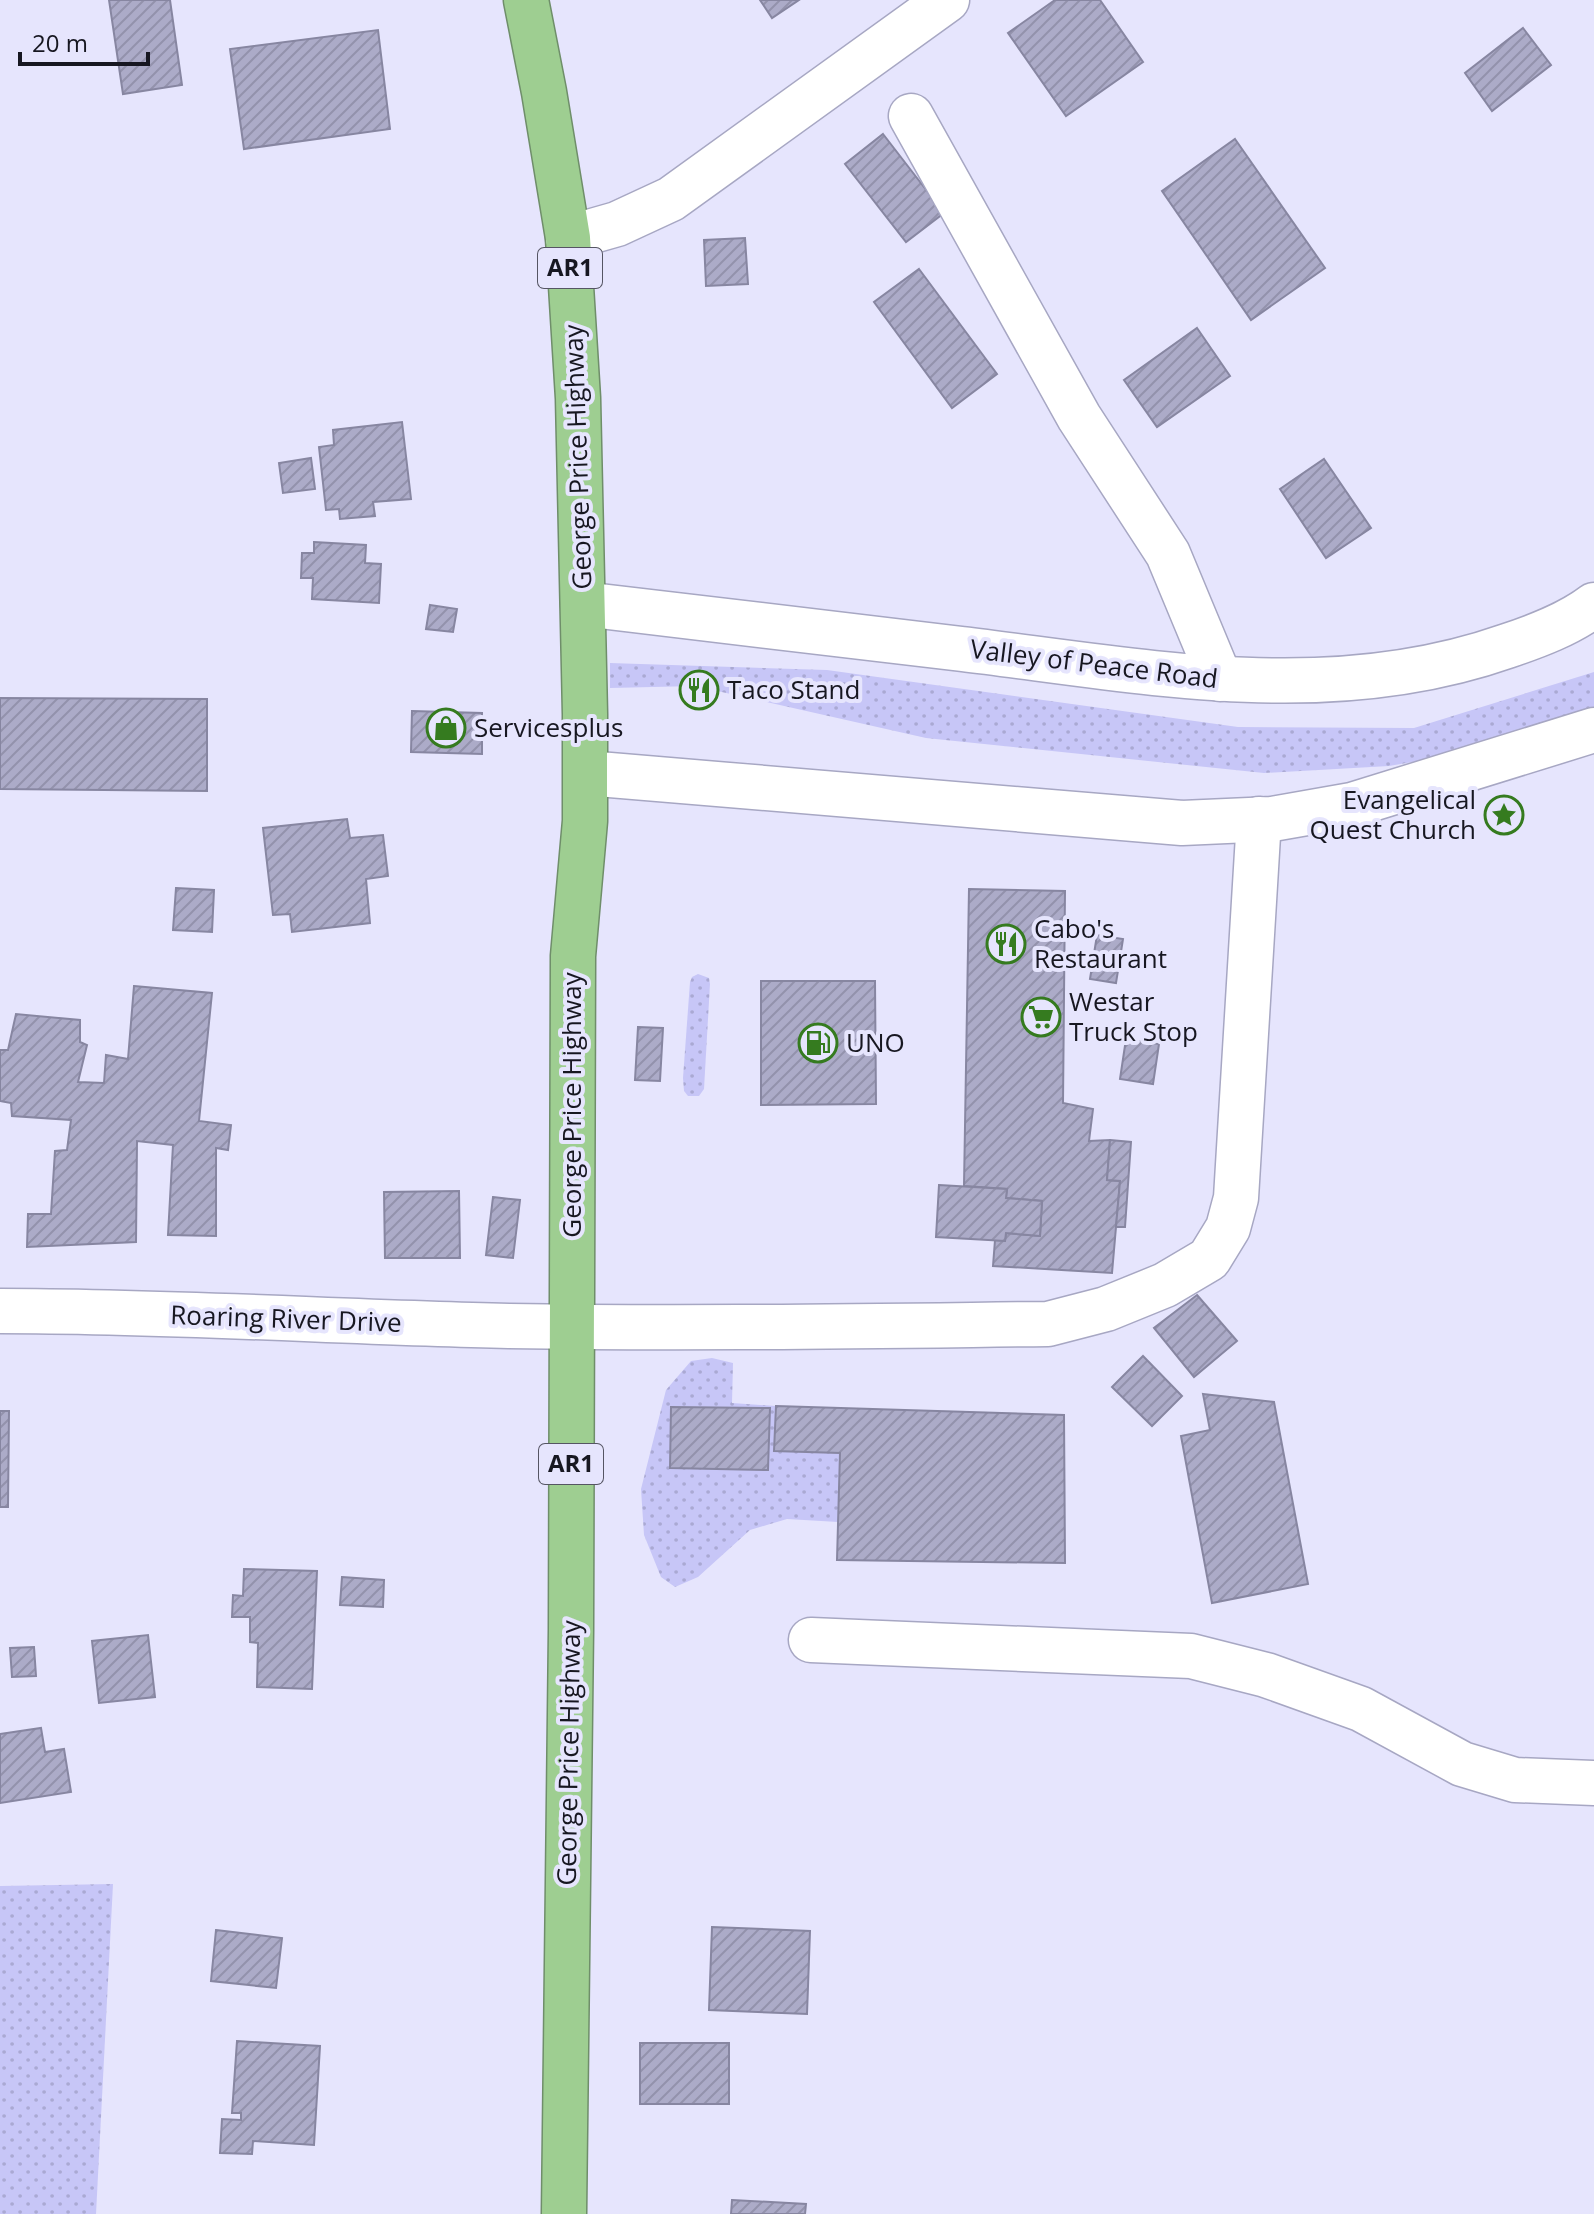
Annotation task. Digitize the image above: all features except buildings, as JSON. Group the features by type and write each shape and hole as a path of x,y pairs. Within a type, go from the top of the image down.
{"highway":[{"name":"George Price Highway","path":"526,0 568,238 578,398 586,773 585,821 573,956 571,1641 564,2214"}],"street":[{"path":"568,238 617,224 671,199 947,0"},
{"path":"911,116 1079,417 1168,554 1220,679"},
{"name":"Valley of Peace Road","path":"583,604 1220,679 1278,683 1412,672 1475,657 1531,637 1581,615 1594,605"},
{"path":"586,773 1182,823 1259,819 1352,805 1594,730"},
{"name":"Roaring River Drive","path":"0,1311 93,1311 571,1327 1048,1324 1106,1309 1150,1291 1209,1259 1228,1228 1236,1198 1259,819"},
{"path":"811,1640 1191,1656 1266,1675 1361,1709 1462,1764 1515,1780 1594,1783"}],"shaded area":[{"path":"610,663 827,670 1238,727 1414,728 1594,672 1594,713 1505,746 1389,766 1264,773 926,738 695,686 610,688"},
{"path":"698,974 709,978 710,984 704,1089 699,1096 688,1096 684,1091 683,1078 690,982"},
{"path":"712,1358 733,1363 732,1403 776,1406 775,1451 840,1453 838,1522 787,1519 750,1530 698,1577 675,1587 661,1577 644,1535 641,1489 666,1390 691,1361"},
{"path":"113,1884 96,2214 0,2214 0,1886"}],"place":[{"name":"Taco Stand","path":"699,690"},
{"name":"Servicesplus","path":"446,728"},
{"name":"Evangelical Quest Church","path":"1504,815"},
{"name":"Cabo's Restaurant","path":"1006,944"},
{"name":"Westar Truck Stop","path":"1041,1017"},
{"name":"UNO","path":"818,1043"}]}
